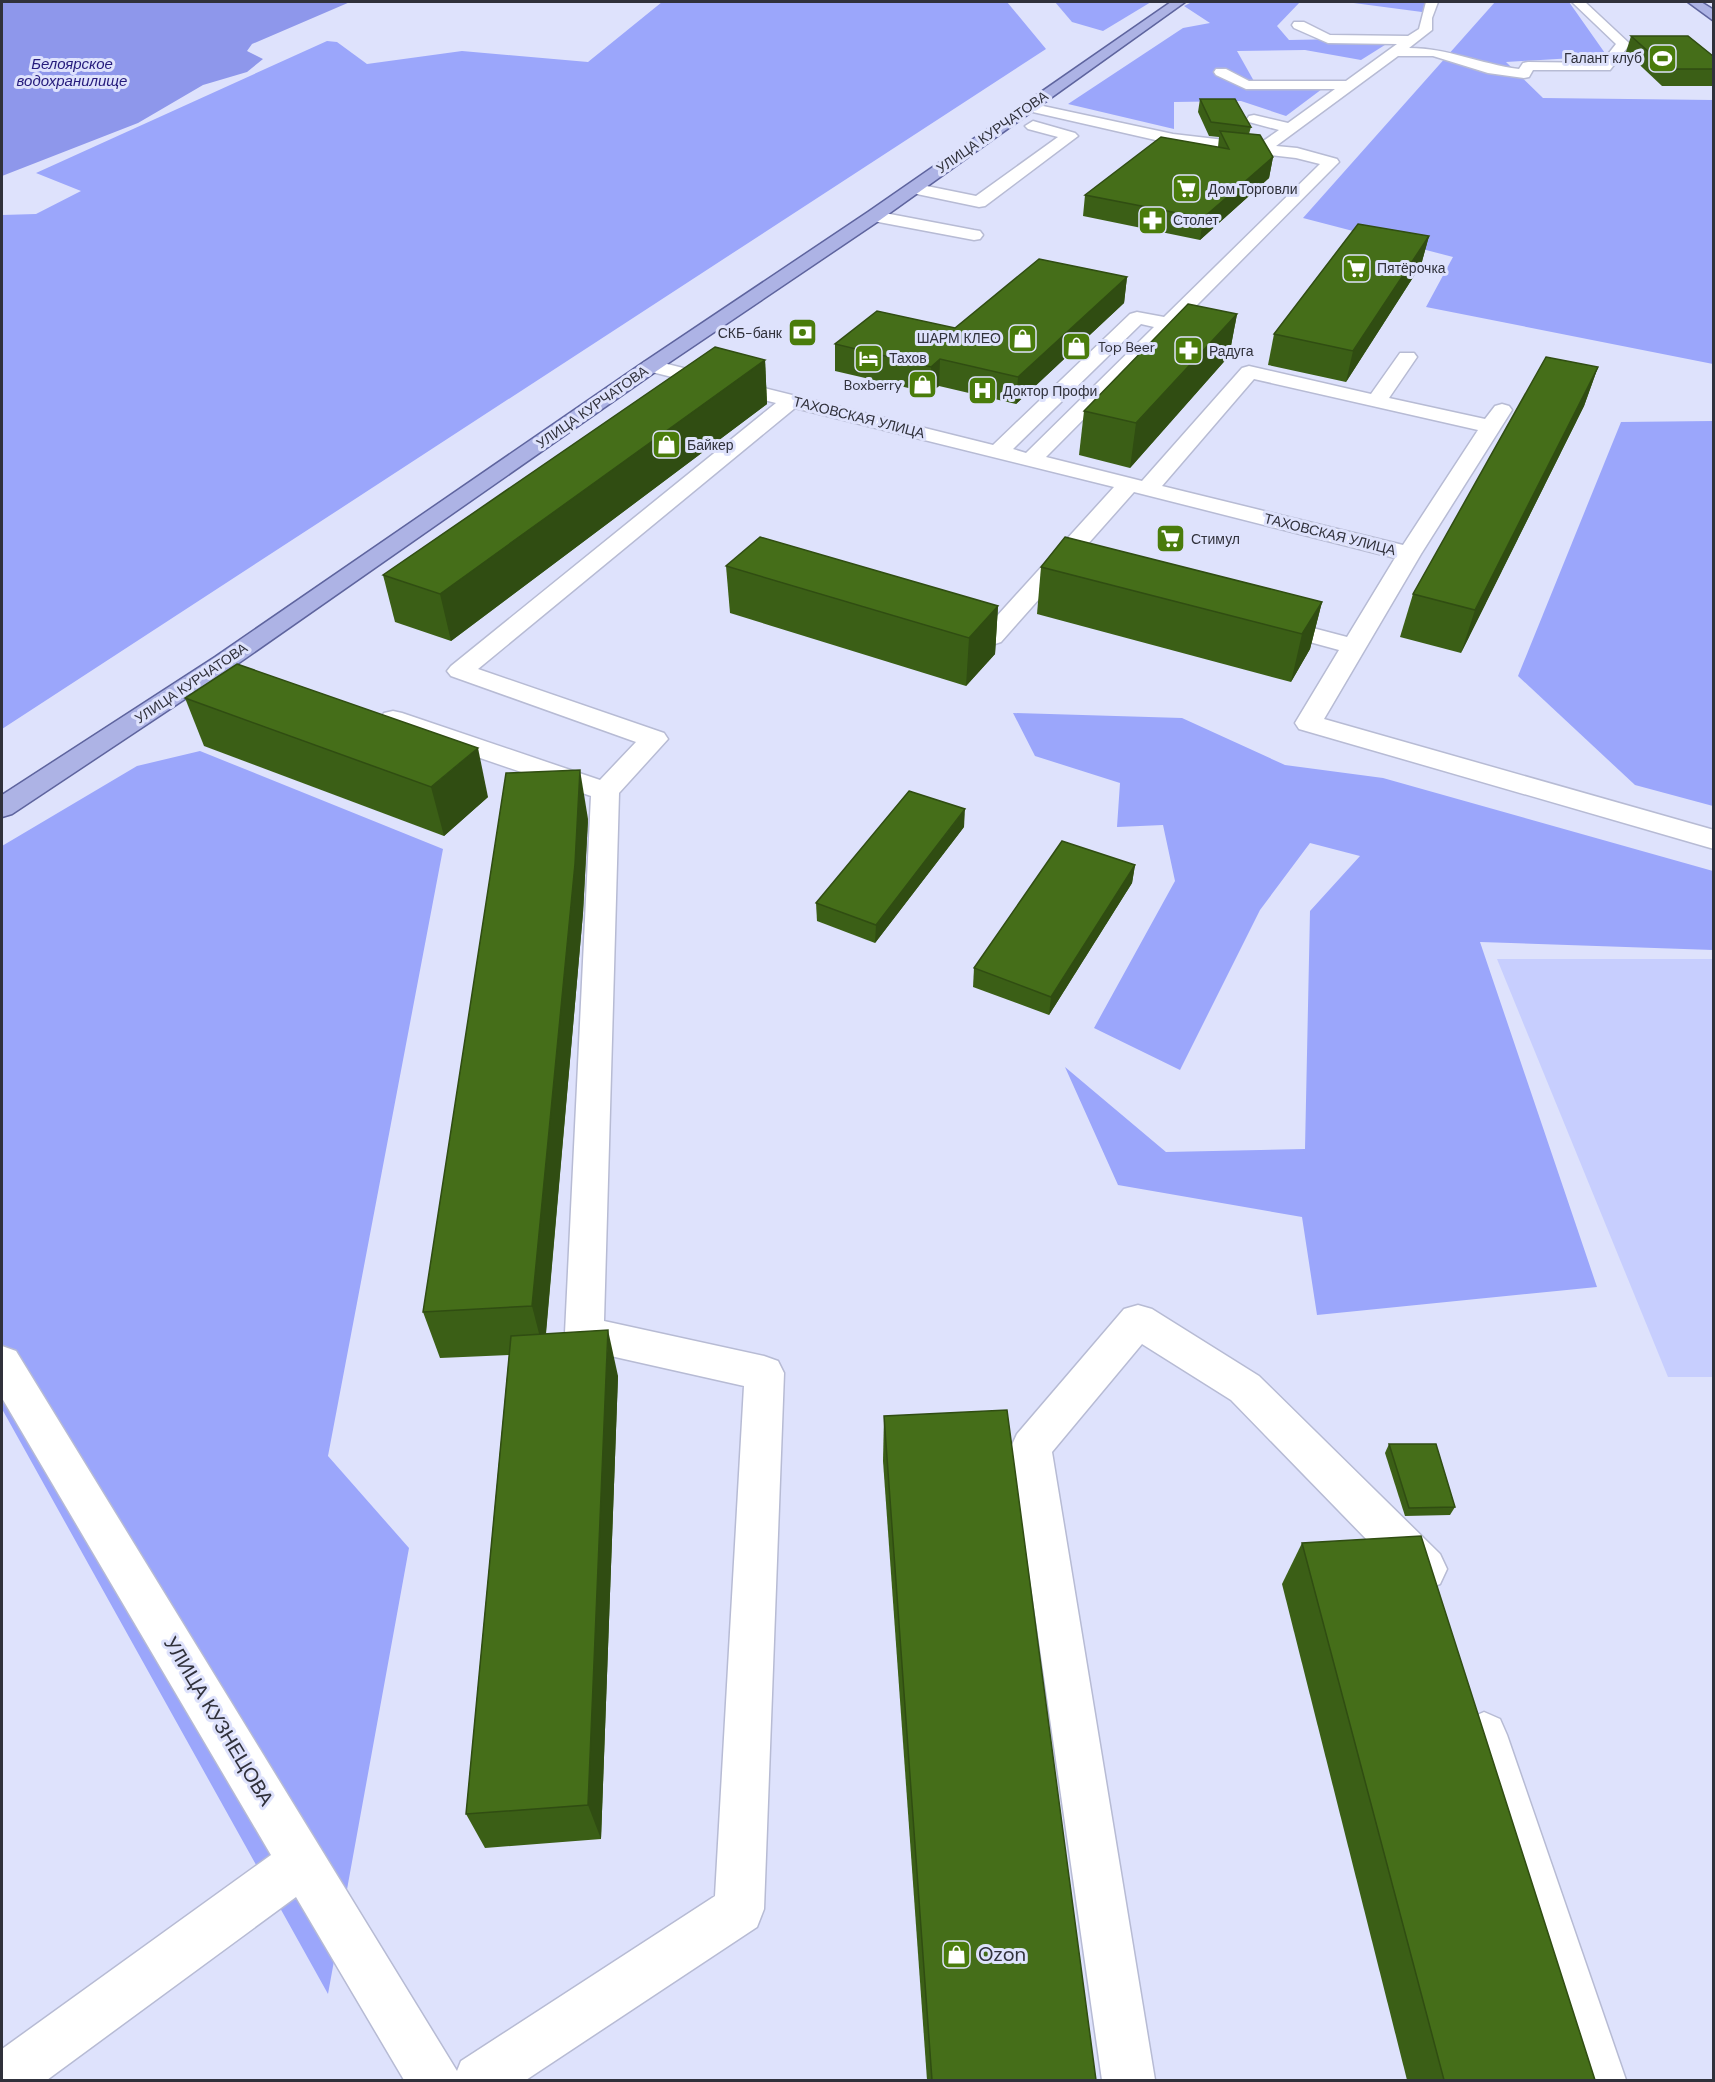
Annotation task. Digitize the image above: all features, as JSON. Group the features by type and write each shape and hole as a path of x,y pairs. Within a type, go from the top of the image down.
{"main road":[{"name":"УЛИЦА КУРЧАТОВА","path":"2,808 224,662 651,366 873,216 1179,2"}],"street":[{"path":"1425,30 1426,18 1432,2"},
{"path":"1395,52 1434,52 1488,69 1524,74 1528,66 1605,67 1623,44 1578,2"},
{"path":"1299,25 1328,39 1412,39"},
{"path":"1406,25 1425,30"},
{"path":"1262,149 1425,30"},
{"path":"1346,69 1366,73"},
{"path":"1221,72 1246,85 1350,85"},
{"path":"1029,106 1173,139 1244,163"},
{"path":"912,188 979,202 1070,136 1011,119"},
{"path":"1254,119 1291,128"},
{"path":"1031,460 1331,162 1297,153 1173,139"},
{"path":"873,216 974,235"},
{"path":"998,452 1137,318 1169,324"},
{"path":"1376,401 1407,357"},
{"name":"ТАХОВСКАЯ УЛИЦА","path":"651,366 1408,554 1308,723 1713,840"},
{"path":"937,620 992,637 1065,571 1138,487 1249,372 1376,401 1497,419 1408,554"},
{"path":"480,2080 739,1908 764,1373 584,1333 605,791 654,739 460,671 792,400"},
{"path":"1250,619 1353,646"},
{"path":"224,662 269,677"},
{"path":"358,708 605,791"},
{"path":"1128,2080 1031,1446 1138,1322 1245,1388 1430,1574 1441,1608"},
{"name":"УЛИЦА КУЗНЕЦОВА","path":"2,1363 434,2080"},
{"path":"1471,1698 1600,2080"},
{"path":"3,2080 303,1862"}],"shaded area":[{"path":"662,2 1007,2 1046,49 2,729 2,215 36,214 81,191 36,173 327,41 337,42 367,64 462,51 588,62"},
{"path":"1055,2 1151,2 1103,31 1072,22"},
{"path":"1192,2 1300,2 1277,26 1289,40 1396,38 1361,60 1305,50 1237,51 1255,83 1326,86 1286,116 1241,101 1174,102 1174,129 1068,104 1183,28 1210,23 1184,6"},
{"path":"1346,2 1434,2 1422,12"},
{"path":"1495,2 1569,2 1607,56 1506,62 1543,98 1713,100 1713,364 1426,307 1453,257 1303,218"},
{"path":"1714,421 1713,806 1635,785 1518,676 1621,422"},
{"path":"1013,713 1182,718 1285,765 1383,778 1713,871 1713,950 1480,942 1597,1287 1317,1315 1302,1217 1118,1185 1065,1067 1166,1152 1305,1149 1310,911 1360,856 1310,843 1260,910 1180,1070 1094,1028 1175,881 1163,825 1117,827 1120,783 1035,756"},
{"path":"200,751 443,849 328,1456 409,1548 328,1994 2,1409 2,846 137,766"},
{"path":"1497,959 1713,959 1713,1377 1668,1377"}],"water":[{"name":"Белоярское водохранилище","path":"2,2 350,2 252,44 247,51 263,59 247,72 203,85 138,123 2,176"}],"building":[{"path":"1631,36 1688,36 1713,56 1713,69 1668,69"},
{"path":"1200,99 1235,99 1251,127 1211,122"},
{"path":"1220,131 1260,135 1273,157 1203,218 1085,195 1161,137 1229,149"},
{"path":"1358,224 1429,236 1353,351 1274,334"},
{"path":"1039,259 1127,277 1018,377 940,359 931,367 835,344 877,311 955,328"},
{"path":"1188,304 1237,314 1136,423 1084,411"},
{"path":"715,347 765,360 440,594 383,575"},
{"path":"1546,357 1598,367 1475,610 1413,594"},
{"path":"760,537 998,606 969,638 726,566"},
{"path":"1065,537 1322,602 1302,634 1041,567"},
{"path":"237,664 478,748 431,787 185,698"},
{"path":"580,770 575,864 532,1306 423,1312 506,773"},
{"path":"909,791 965,809 876,925 816,903"},
{"path":"1062,841 1135,865 1051,997 974,968"},
{"path":"608,1330 588,1805 466,1814 511,1336"},
{"path":"1007,1410 1096,2080 932,2080 884,1416"},
{"path":"1389,1444 1436,1444 1455,1507 1409,1508"},
{"path":"1421,1536 1595,2080 1444,2080 1302,1543"}],"place":[{"name":"Галант клуб","path":"1663,58"},
{"name":"Дом Торговли","path":"1187,189"},
{"name":"Столет","path":"1152,220"},
{"name":"Пятёрочка","path":"1356,268"},
{"name":"СКБ-банк","path":"803,333"},
{"name":"ШАРМ КЛЕО","path":"1022,338"},
{"name":"Top Beer","path":"1077,347"},
{"name":"Радуга","path":"1188,351"},
{"name":"Тахов","path":"868,358"},
{"name":"Boxberry","path":"923,385"},
{"name":"Доктор Профи","path":"982,391"},
{"name":"Байкер","path":"666,445"},
{"name":"Стимул","path":"1170,539"},
{"name":"Ozon","path":"957,1954"}]}
